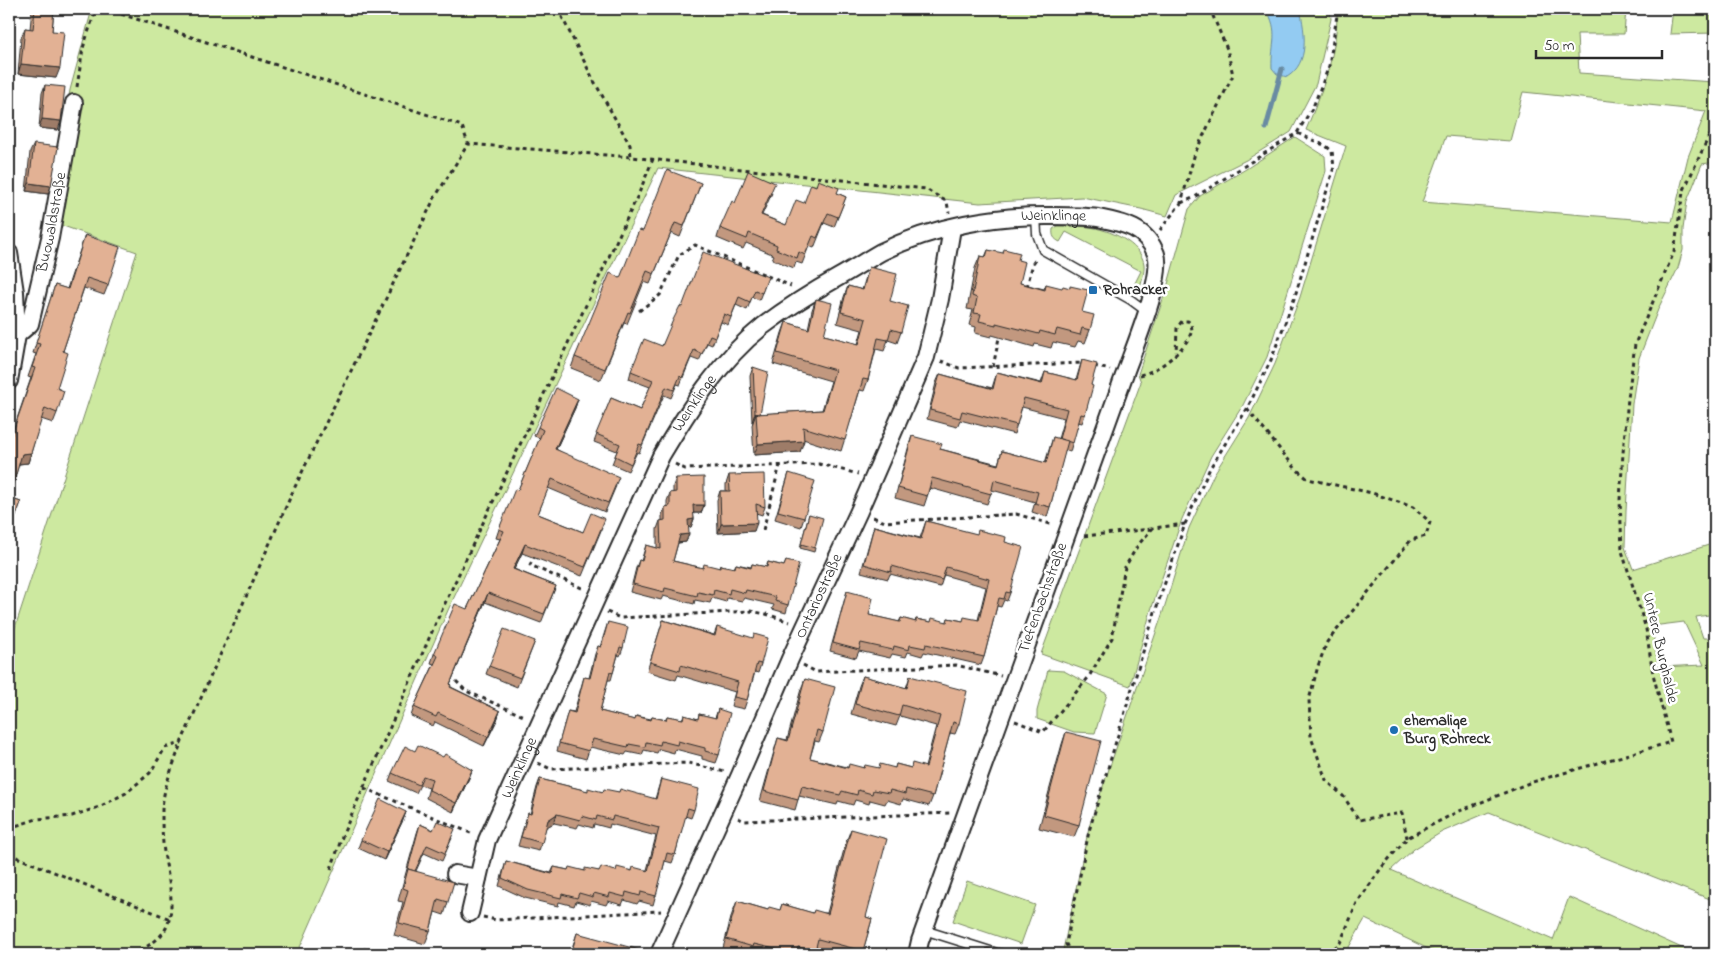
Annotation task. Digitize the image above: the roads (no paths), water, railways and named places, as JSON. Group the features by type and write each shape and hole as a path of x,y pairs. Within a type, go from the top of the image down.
{"street":[{"name":"Buowaldstraße","path":"17,335 30,324 50,238 74,103"},
{"name":"Weinklinge","path":"470,913 487,840 661,456 692,406 725,364 761,328 801,298 882,252 926,234 982,221 1036,215 1086,216 1126,223 1149,242"},
{"name":"Ontariostraße","path":"659,954 790,659 859,511 926,357 940,299 952,228"},
{"name":"Tiefenbachstraße","path":"917,954 1154,287 1158,265 1156,254 1149,242"},
{"name":"Buowaldstraße","path":"9,253 15,292 17,335 9,381"},
{"path":"456,874 478,878"}],"lane":[{"path":"1036,215 1037,234 1043,250 1131,300 1146,311"},
{"path":"924,930 1000,954"}],"water":[{"path":"1266,9 1300,9 1304,37 1303,55 1294,71 1287,77 1277,74 1272,68 1274,31"}],"waterway":[{"path":"1266,128 1282,69"}],"place":[{"name":"Rohracker","path":"1093,290"},
{"name":"ehemalige Burg Rohreck","path":"1394,730"}]}
